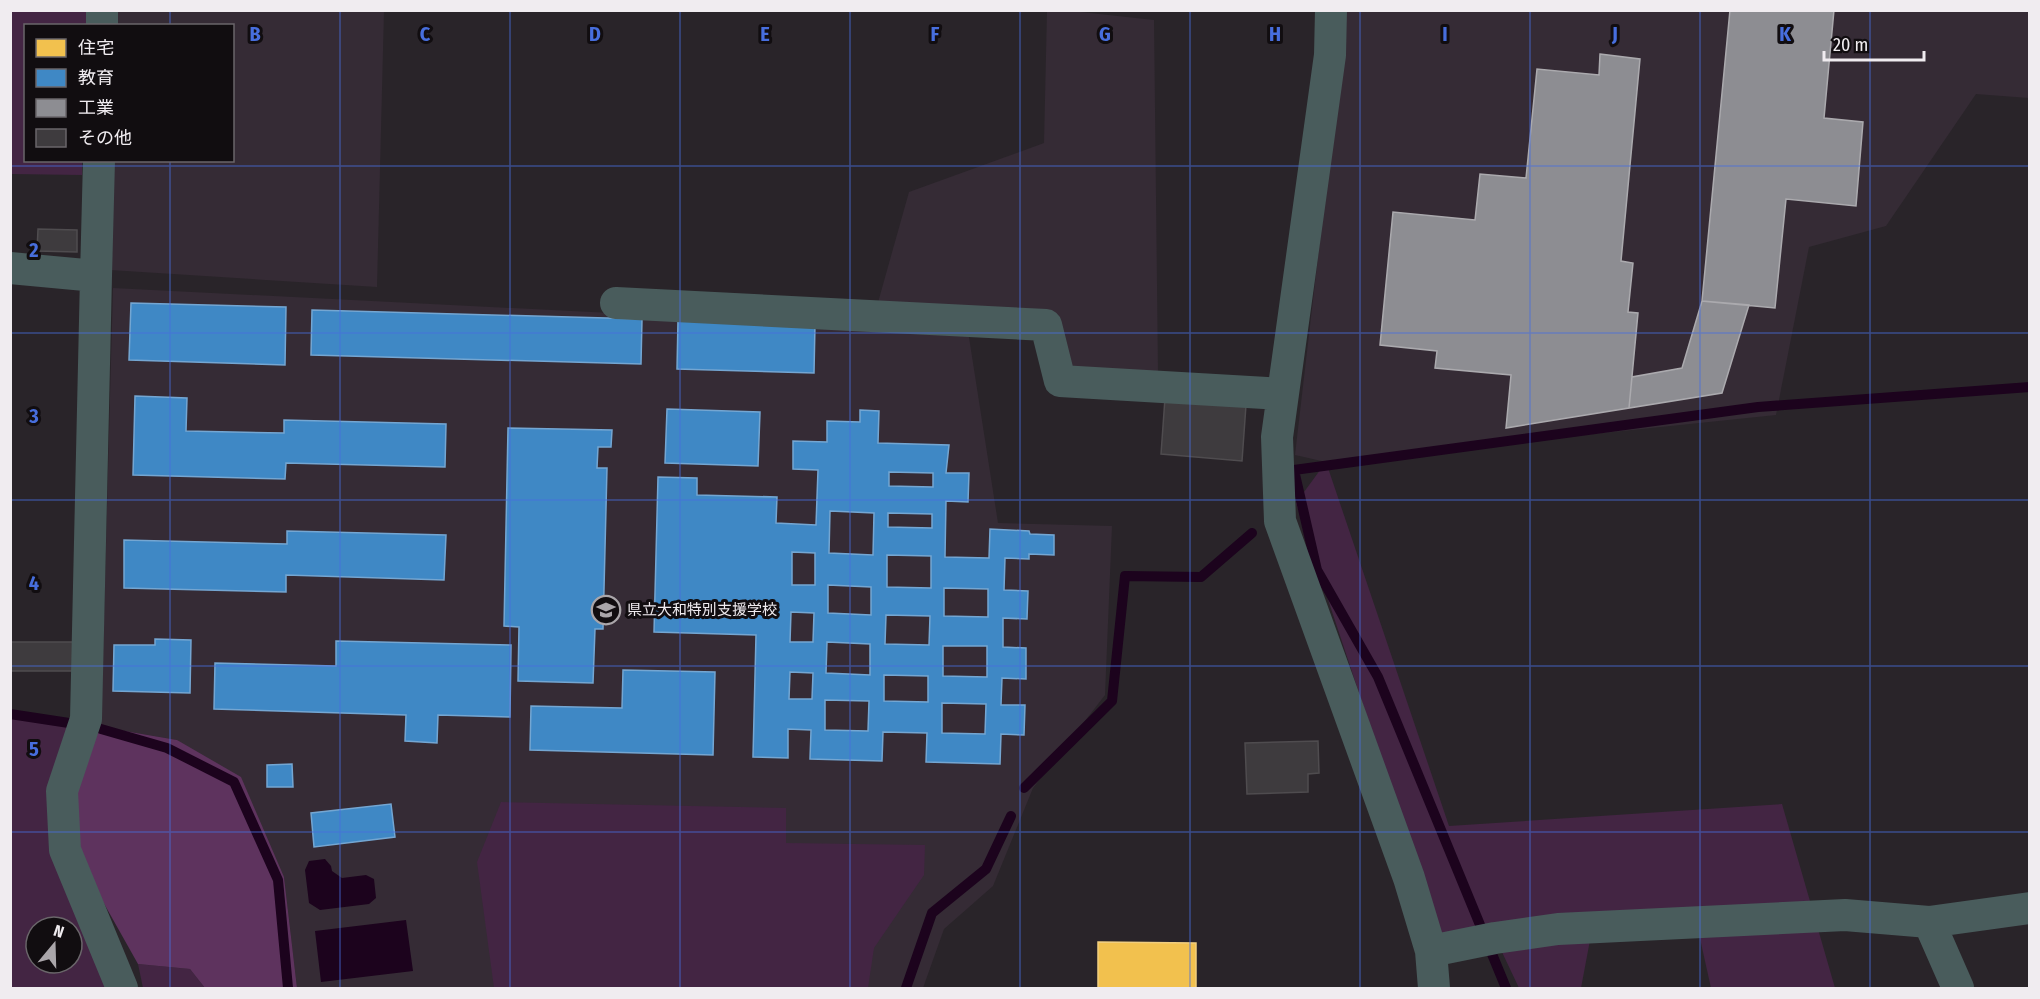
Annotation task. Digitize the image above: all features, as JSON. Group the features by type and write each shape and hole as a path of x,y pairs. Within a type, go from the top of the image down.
{"street":[{"path":"1331,10 1330,55 1277,437 1280,521 1409,878 1431,951 1434,988"},
{"path":"99,162 86,719 62,790 65,850 122,988"},
{"path":"10,268 96,276"},
{"path":"616,303 1046,326 1059,381 1283,394"},
{"path":"1431,951 1558,929 1845,915 1929,922 2030,908"},
{"path":"1929,922 1958,988"}],"shaded area":[{"path":"11,11 89,11 88,24 24,24 24,162 82,162 82,175 11,174"},
{"path":"118,11 384,11 377,287 110,270 113,162 234,162 234,24 118,24"},
{"path":"1047,11 1072,11 1154,20 1158,372 1068,368 1052,314 877,306 909,192 1044,143"},
{"path":"1343,11 2029,11 2029,98 1976,94 1886,226 1809,247 1776,415 1326,462 1295,455 1341,59"},
{"name":"県立大和特別支援学校","path":"113,288 968,331 998,523 1112,526 1105,695 1033,788 993,886 944,929 923,988 297,988 284,877 177,740 101,727"},
{"path":"1326,462 1449,826 1782,804 1835,988 1711,988 1695,916 1594,919 1581,988 1519,988 1492,931 1439,934 1296,503"},
{"path":"10,718 68,727 107,988 11,988"},
{"path":"101,727 177,740 241,777 284,877 297,988 205,988 190,969 138,964 75,852 69,788"},
{"path":"501,802 786,808 786,843 925,845 924,875 874,948 868,988 494,988 477,862"},
{"path":"325,859 332,871 342,878 366,875 374,879 376,898 369,904 320,910 309,903 305,870 309,861"},
{"path":"406,920 413,971 321,982 315,931"},
{"path":"138,964 190,969 205,988 143,988"}],"building: 住宅":[{"path":"1098,942 1196,943 1196,988 1098,988"}],"building: 教育":[{"path":"131,303 286,307 285,365 129,360"},
{"path":"312,310 642,319 641,364 311,355"},
{"path":"678,320 815,324 814,373 677,369"},
{"path":"135,396 187,398 186,431 284,433 284,420 446,424 445,467 286,463 285,479 133,475"},
{"path":"667,409 760,412 758,466 665,463"},
{"path":"860,410 879,411 878,443 949,445 946,473 969,473 968,502 946,501 945,557 989,558 990,529 1054,535 1054,555 1029,554 1029,559 1005,558 1004,590 1028,591 1027,619 1003,618 1003,647 1026,648 1026,679 1002,678 1001,705 1025,705 1024,735 1001,734 1000,764 926,762 927,733 883,732 882,761 810,759 811,730 788,729 788,758 753,757 756,635 654,632 658,477 697,478 697,495 777,497 776,523 816,525 818,470 793,469 793,441 827,442 827,421 860,422","holes":["889,472 933,473 933,487 889,486","830,511 874,513 873,555 829,553","888,513 932,514 932,528 888,527","792,552 815,553 815,585 792,585","887,555 931,556 931,588 887,587","828,585 871,587 871,615 828,613","944,588 988,589 988,617 944,616","791,612 814,613 813,642 790,642","886,615 930,616 929,645 885,644","827,642 870,644 870,675 826,673","943,646 987,646 987,677 943,676","790,672 813,673 812,699 789,699","884,675 928,676 928,702 884,701","825,700 869,701 868,731 825,730","942,703 986,704 985,734 942,733"]},
{"path":"508,428 612,430 611,447 598,447 597,468 607,468 603,629 595,629 593,683 518,681 519,627 504,626"},
{"path":"287,531 446,535 444,580 286,575 286,592 124,588 124,540 287,544"},
{"path":"155,639 191,640 190,693 113,691 114,645 155,645"},
{"path":"336,641 511,645 510,717 438,715 437,743 405,741 406,715 214,709 215,663 336,666"},
{"path":"623,670 715,672 713,755 530,750 531,706 622,708"},
{"path":"292,764 293,787 267,787 267,765"},
{"path":"391,804 395,837 314,847 311,813"}],"building: 工業":[{"path":"1730,10 1834,10 1824,118 1863,122 1856,206 1786,199 1775,308 1702,301"},
{"path":"1600,54 1640,59 1621,261 1633,263 1628,312 1638,313 1629,408 1506,428 1511,375 1435,368 1437,351 1380,345 1393,212 1475,220 1480,174 1526,178 1537,69 1599,75"},
{"path":"1702,301 1749,305 1722,393 1629,408 1632,377 1682,368"}],"building: その他":[{"path":"38,229 77,230 77,252 37,251"},
{"path":"1165,398 1246,405 1242,461 1161,454"},
{"path":"10,642 73,642 73,671 10,671"},
{"path":"1318,741 1319,773 1308,774 1308,792 1247,794 1245,743"}],"waterway":[{"path":"1506,988 1378,677 1317,570 1294,470 1758,407 2030,387"},
{"path":"1024,788 1112,701 1125,576 1201,577 1252,533"},
{"path":"10,714 69,723"},
{"path":"101,729 167,748 234,782 278,880 288,988"},
{"path":"906,988 932,913 986,869 1011,816"}],"place":[{"name":"県立大和特別支援学校","path":"606,610"}]}
